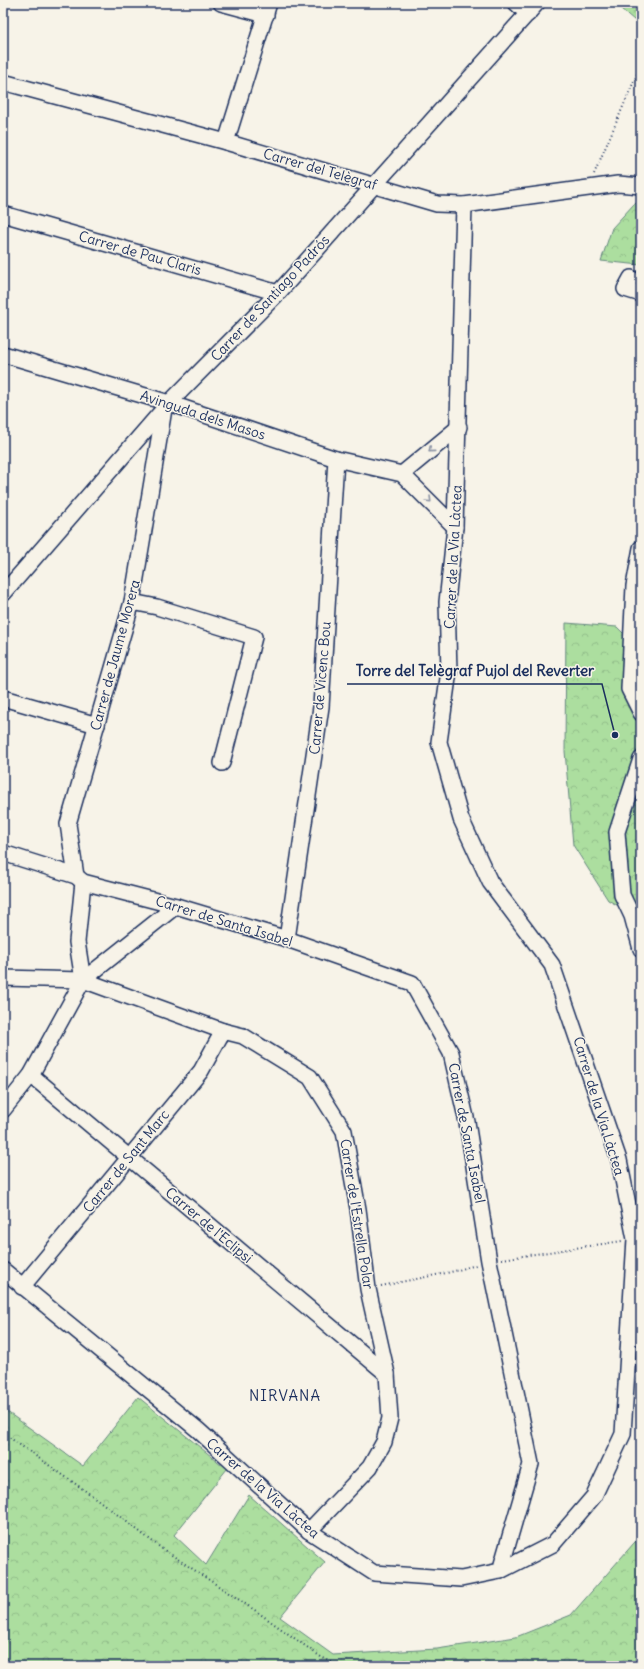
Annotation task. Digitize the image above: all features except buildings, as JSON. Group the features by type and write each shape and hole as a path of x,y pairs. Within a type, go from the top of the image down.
{"street":[{"path":"221,3 267,9 226,142"},
{"path":"516,3 533,8"},
{"name":"Carrer de Santiago Padrós","path":"3,594 166,406 278,293 533,8"},
{"name":"Carrer del Telègraf","path":"3,82 226,142 437,204 464,205 618,184 641,186"},
{"name":"Carrer de la Via Làctea","path":"3,1270 198,1430 309,1531 374,1573 461,1579 500,1572 553,1544 594,1496 623,1434 638,1238 618,1160 552,965 490,882 461,819 439,742 449,671 447,602 455,527 459,427 464,205"},
{"name":"Carrer de Pau Claris","path":"3,214 278,293"},
{"path":"631,278 626,290 641,294"},
{"name":"Avinguda dels Masos","path":"3,354 336,459 402,474"},
{"name":"Carrer de Jaume Morera","path":"83,980 77,942 80,879 68,824 132,602 166,406"},
{"path":"455,527 402,474 459,427"},
{"name":"Carrer de Vicenc Bou","path":"287,939 321,707 336,459"},
{"path":"641,548 634,586 629,689 641,714"},
{"path":"132,602 157,607 254,637 222,763"},
{"path":"3,698 97,725"},
{"path":"641,759 617,832 622,895 636,914 641,948"},
{"name":"Carrer de Santa Isabel","path":"3,853 80,879 287,939 412,983 451,1053 467,1122 489,1261 531,1464 500,1572"},
{"path":"3,1110 31,1075 83,980 176,906"},
{"name":"Carrer de l'Estrella Polar","path":"3,978 83,980 224,1031 244,1036 310,1077 344,1131 358,1209 368,1289 387,1374 390,1418 384,1442 370,1468 309,1531"},
{"name":"Carrer de Sant Marc","path":"22,1287 201,1070 224,1031"},
{"name":"Carrer de l'Eclipsi","path":"31,1075 387,1374"}],"path":[{"path":"588,188 641,65"},
{"path":"3,1433 97,1499 160,1548 256,1610 321,1657 340,1666"}],"green space":[{"path":"614,3 641,3 641,26"},
{"path":"641,201 641,265 601,261 612,228 634,204"},
{"path":"566,623 617,627 641,651 641,920 608,900 573,845 565,751"},
{"path":"138,1397 227,1469 174,1535 206,1565 249,1495 325,1562 280,1617 333,1655 437,1649 516,1637 571,1615 641,1535 641,1666 3,1666 3,1409 83,1466"}],"place":[{"name":"Torre del Telègraf Pujol del Reverter","path":"615,735"}],"district":[{"name":"NIRVANA","path":"285,1395"}]}
